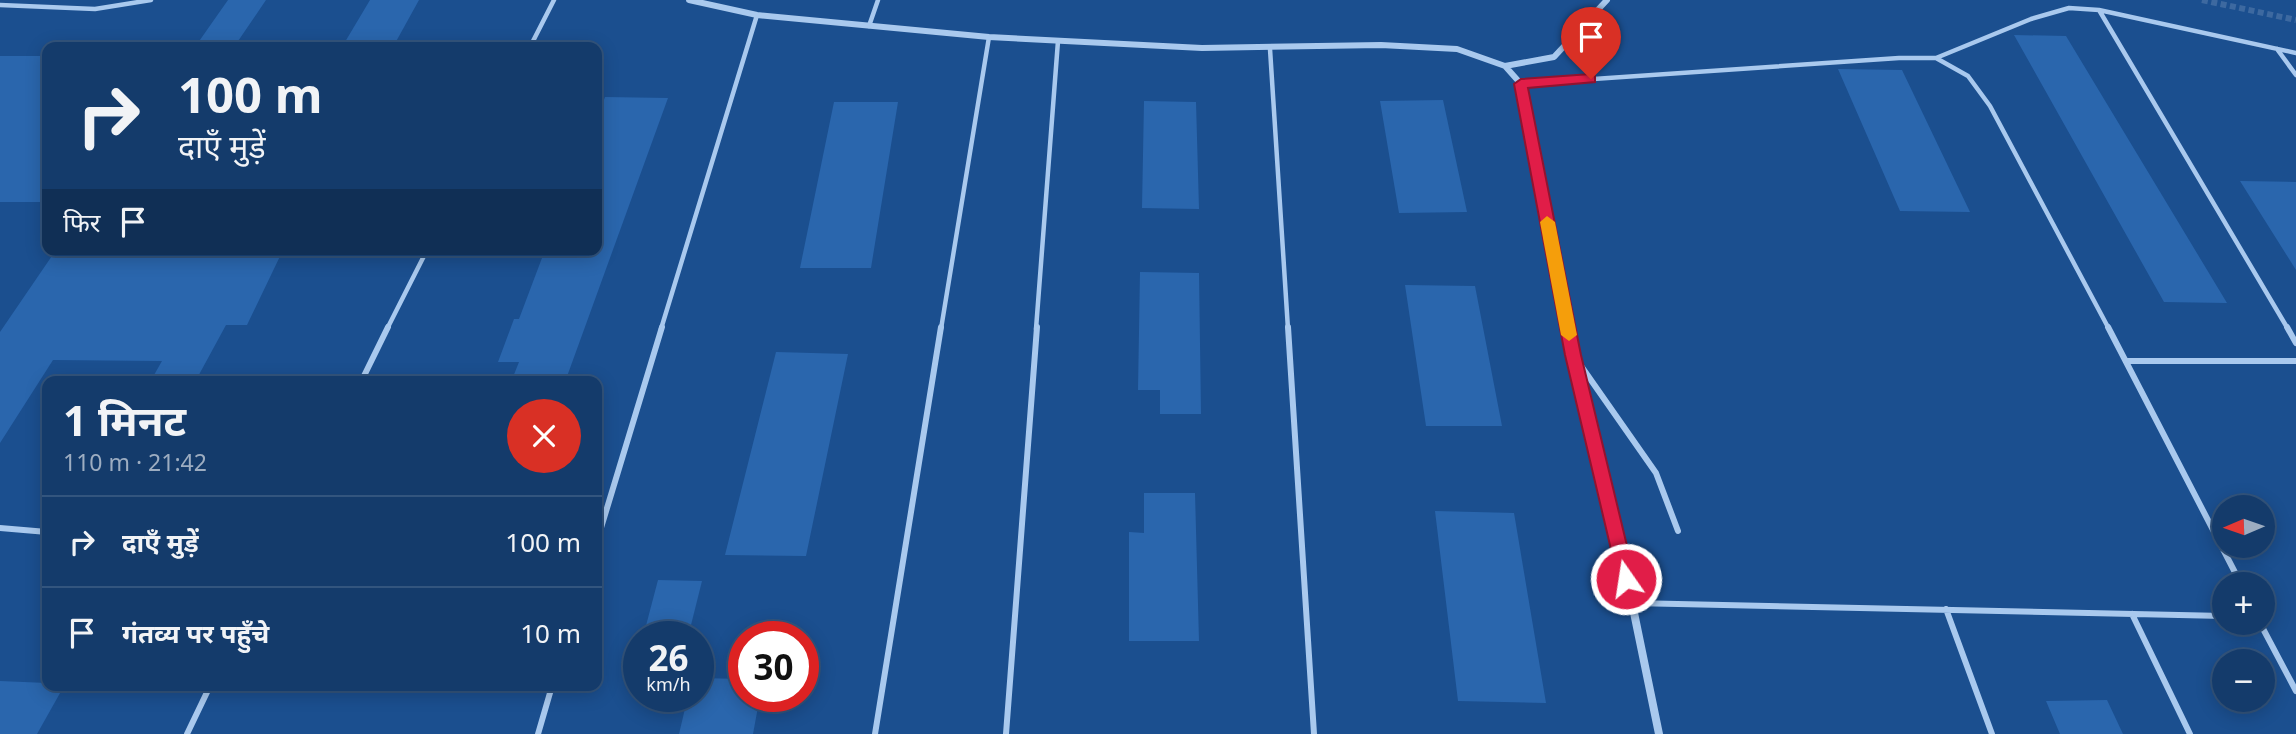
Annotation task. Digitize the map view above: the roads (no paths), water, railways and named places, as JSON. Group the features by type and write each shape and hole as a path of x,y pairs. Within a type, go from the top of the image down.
{"street":[{"path":"689,0 757,15 989,37 1270,48 1381,45 1457,49 1506,66 1554,57 1607,0"},
{"path":"1506,66 1521,84 1573,355 1632,603 1658,734"}],"lane":[{"path":"0,5 77,10 133,6 151,0"},
{"path":"533,42 554,0"},
{"path":"869,26 878,0"},
{"path":"1521,84 1899,58 1936,58 2031,19 2069,8 2099,10 2296,53"},
{"path":"2099,10 2296,343"},
{"path":"602,525 757,15"},
{"path":"875,734 989,37"},
{"path":"1006,734 1058,41"},
{"path":"1270,48 1314,734"},
{"path":"2276,48 2296,75"},
{"path":"1936,58 1968,76 1990,106 2235,572"},
{"path":"364,376 424,256"},
{"path":"1573,355 1656,473 1678,531"},
{"path":"2126,361 2296,360"},
{"path":"0,528 42,532"},
{"path":"1632,603 2212,616"},
{"path":"1946,609 1992,734"},
{"path":"2132,614 2190,734"},
{"path":"2266,635 2296,691"},
{"path":"187,734 208,691"},
{"path":"538,734 551,691"}],"tunnel":[{"path":"2202,0 2296,20"}]}
